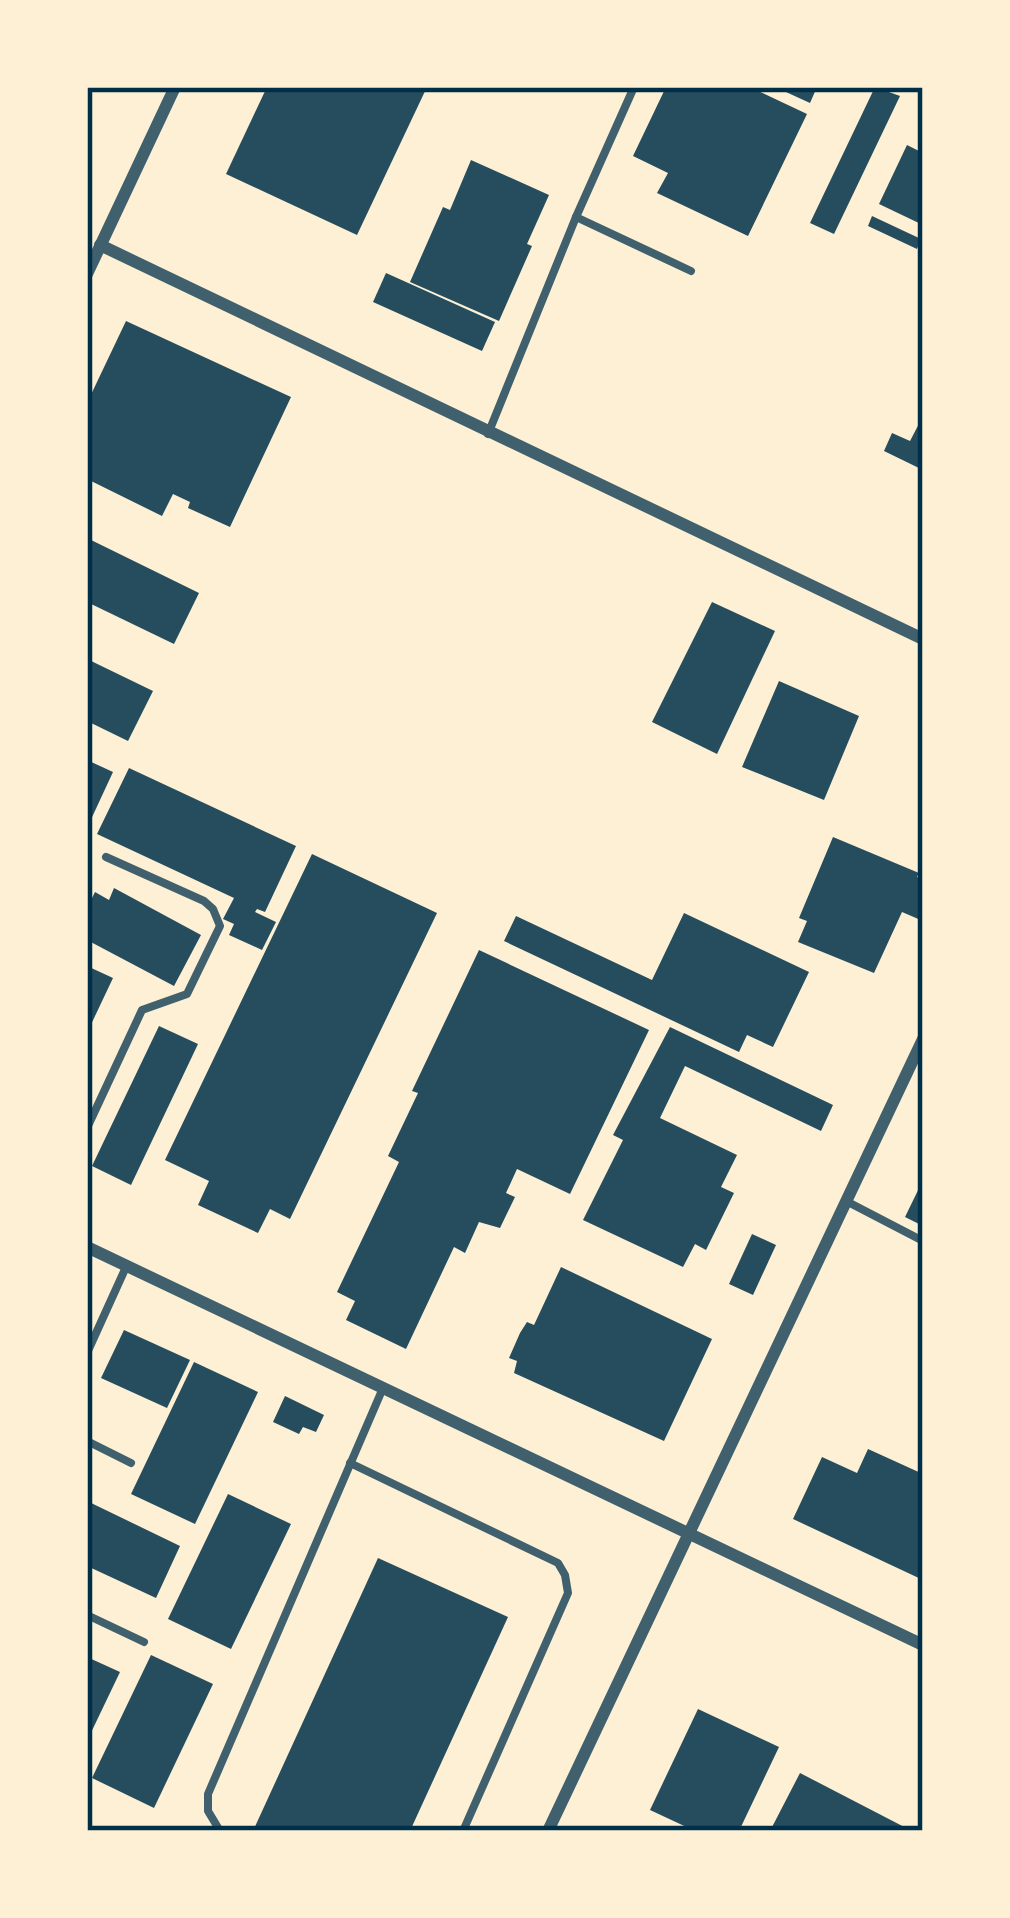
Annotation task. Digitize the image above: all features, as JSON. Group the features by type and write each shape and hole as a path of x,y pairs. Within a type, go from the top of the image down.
{"street":[{"path":"87,274 175,87"},
{"path":"100,245 923,639"},
{"path":"548,1831 923,1039"},
{"path":"87,1247 923,1646"}],"lane":[{"path":"488,434 634,87"},
{"path":"576,217 691,271"},
{"path":"87,1128 142,1010 187,994 220,926 204,901 106,857"},
{"path":"846,1201 923,1241"},
{"path":"87,1353 126,1266"},
{"path":"220,1831 208,1811 208,1794 383,1388"},
{"path":"87,1441 131,1462"},
{"path":"350,1463 558,1563 565,1575 568,1594 463,1831"},
{"path":"87,1615 144,1642"}],"building":[{"path":"267,87 427,87 357,235 226,174"},
{"path":"666,87 750,87 807,114 748,236 657,193 668,173 633,156"},
{"path":"775,87 817,87 810,103"},
{"path":"875,87 900,96 834,234 810,223"},
{"path":"907,145 923,153 923,225 879,204"},
{"path":"471,160 549,195 499,321 410,282 443,207 450,210"},
{"path":"872,216 921,239 917,249 868,226"},
{"path":"386,273 495,322 482,351 373,302"},
{"path":"126,321 291,397 230,527 188,508 190,502 173,494 162,516 87,479 87,403"},
{"path":"923,416 923,470 884,451 892,433 910,441"},
{"path":"87,538 199,593 174,644 87,602"},
{"path":"712,602 775,631 717,754 652,722"},
{"path":"87,659 153,691 128,741 87,721"},
{"path":"779,681 859,716 824,800 742,767"},
{"path":"87,760 113,772 87,828"},
{"path":"129,768 296,846 265,912 255,912 276,922 262,950 229,935 234,924 223,919 234,898 97,834"},
{"path":"833,837 919,873 917,877 923,880 923,921 902,912 874,973 798,942 807,921 799,918"},
{"path":"312,854 437,913 290,1219 270,1209 258,1233 198,1205 209,1181 165,1160"},
{"path":"114,888 201,935 174,986 87,940 87,908 95,892 109,900"},
{"path":"684,913 809,972 773,1047 747,1035 739,1052 504,941 516,916 652,980"},
{"path":"479,950 649,1030 570,1194 517,1169 506,1193 515,1197 500,1228 479,1222 465,1253 454,1247 406,1349 346,1320 355,1301 337,1292 399,1162 388,1156 418,1093 412,1091"},
{"path":"87,966 113,978 87,1033"},
{"path":"159,1026 198,1044 131,1185 92,1166"},
{"path":"670,1027 833,1105 821,1131 685,1066 660,1118 737,1155 721,1187 734,1193 706,1250 695,1244 683,1267 583,1220 623,1140 613,1135"},
{"path":"923,1180 923,1226 905,1217"},
{"path":"752,1234 776,1245 753,1295 729,1284"},
{"path":"561,1267 712,1339 664,1441 514,1373 517,1361 509,1358 520,1333 527,1322 534,1325"},
{"path":"124,1330 190,1360 167,1408 101,1378"},
{"path":"194,1362 258,1392 195,1524 131,1494"},
{"path":"285,1396 324,1415 316,1432 303,1427 299,1434 273,1422"},
{"path":"868,1449 923,1474 923,1580 793,1519 822,1457 857,1473"},
{"path":"228,1494 291,1524 231,1649 168,1619"},
{"path":"87,1501 180,1546 156,1598 87,1566"},
{"path":"378,1558 508,1617 410,1831 253,1831"},
{"path":"151,1655 213,1684 154,1808 92,1778"},
{"path":"87,1657 120,1672 87,1741"},
{"path":"698,1709 779,1747 739,1831 695,1831 650,1810"},
{"path":"800,1773 912,1831 770,1831"}]}
